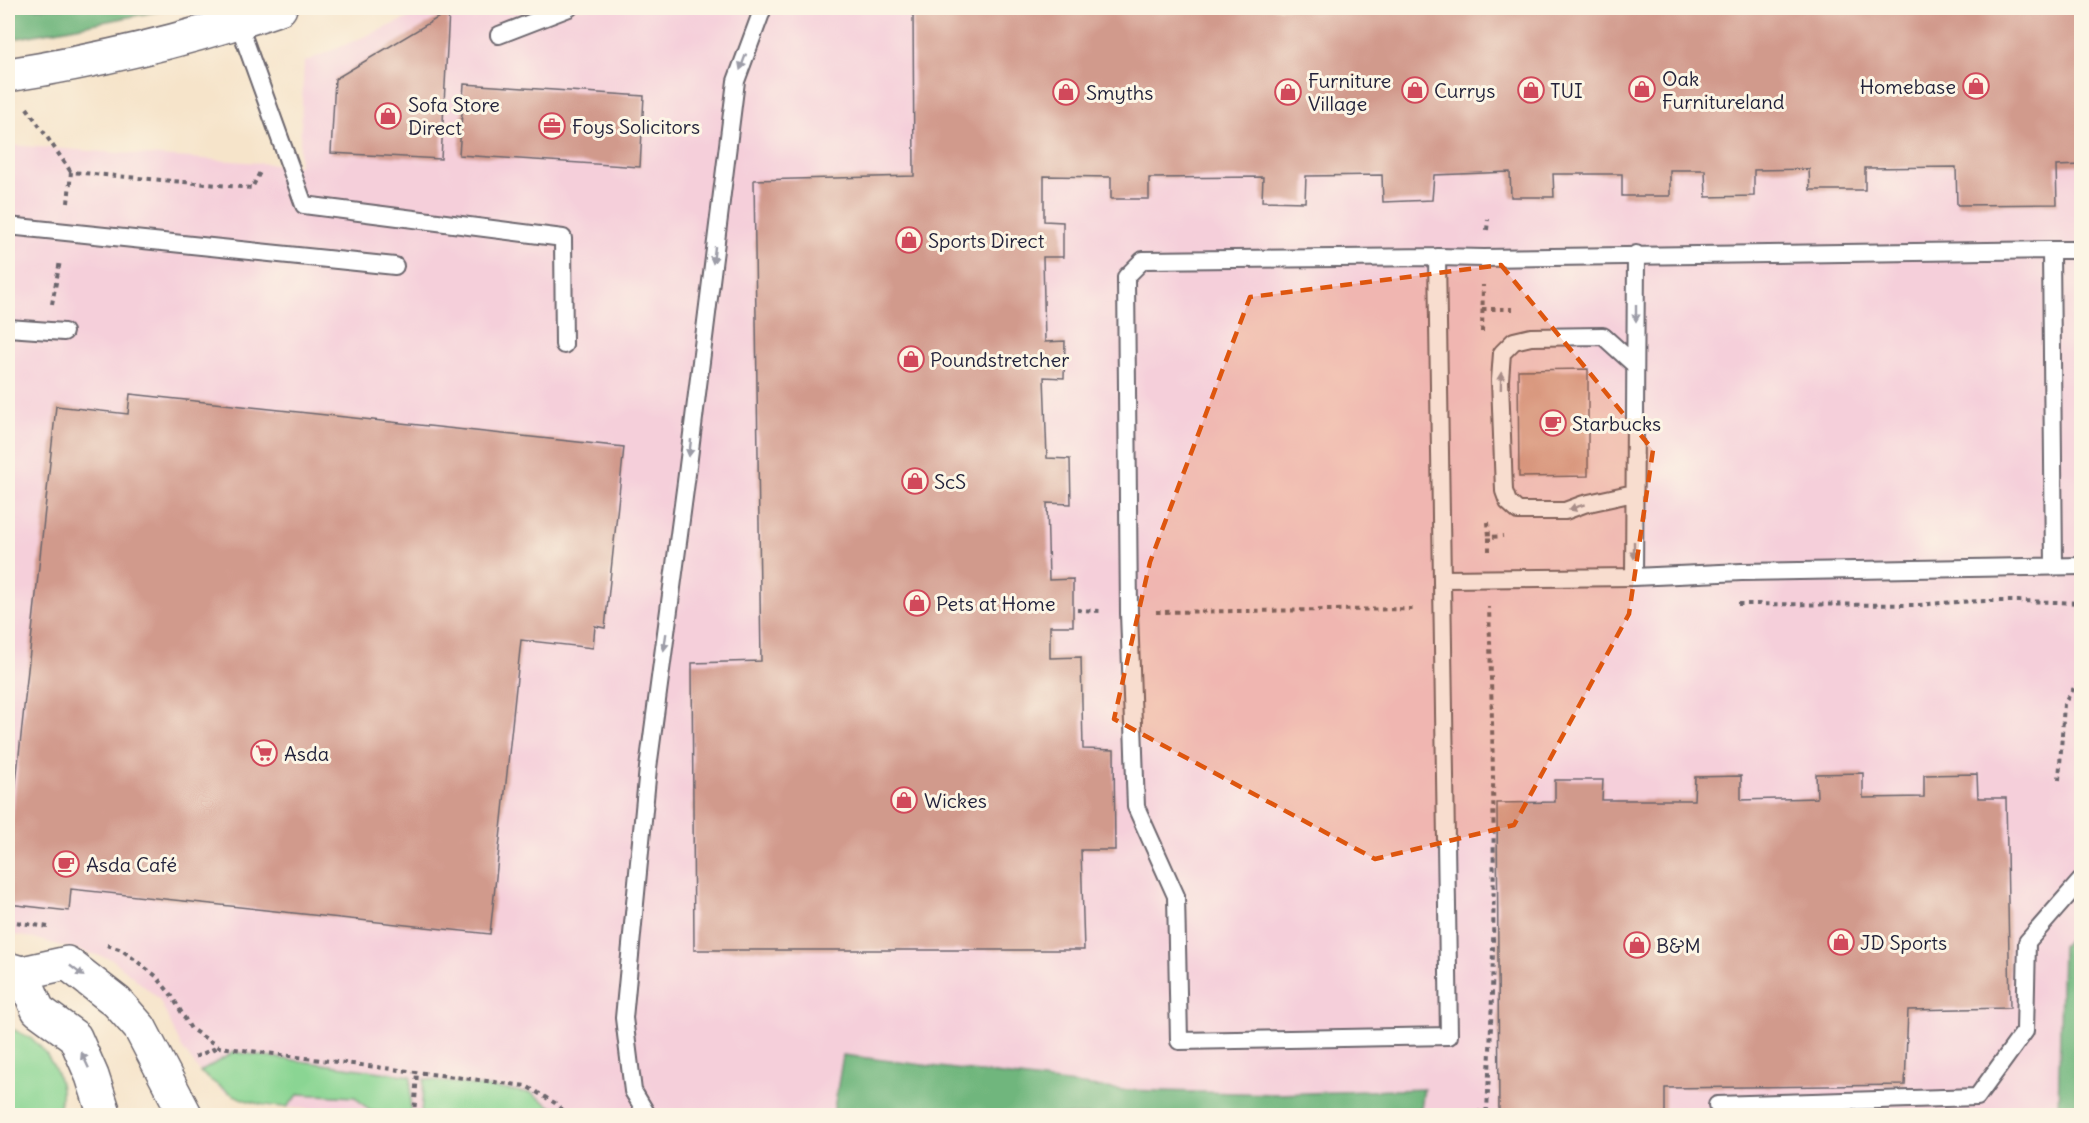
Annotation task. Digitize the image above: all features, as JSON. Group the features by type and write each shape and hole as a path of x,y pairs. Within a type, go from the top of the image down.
{"street":[{"path":"14,87 41,70 238,22 280,8"},
{"path":"105,1116 92,1076 75,1037 38,1010 15,971 67,963 117,1002 140,1028 186,1116"}],"lane":[{"path":"499,35 569,8"},
{"path":"648,1116 633,1091 624,1018 648,768 736,81 763,8"},
{"path":"238,22 304,206 563,238 564,345"},
{"path":"8,226 395,266"},
{"path":"2051,250 2054,566"},
{"path":"1437,257 1449,1036 1179,1041 1176,896 1136,807 1129,613 1126,277 1143,260 2082,250"},
{"path":"1634,577 1636,254"},
{"path":"8,328 55,332"},
{"path":"1634,493 1584,504 1565,512 1518,511 1508,502 1504,491 1500,380 1503,353 1514,341 1531,337 1603,336 1635,365"},
{"path":"1443,579 1634,577 1742,572 2082,566"},
{"path":"1717,1105 1977,1097 2025,1031 2027,942 2082,879"}],"path":[{"path":"14,87 71,172 55,332"},
{"path":"71,172 252,188 279,137"},
{"path":"1458,1116 1487,1110 1491,1031 1495,789 1490,607"},
{"path":"2059,780 2064,704 2082,675"},
{"path":"219,1047 526,1086 555,1103 569,1116"},
{"path":"414,1116 417,1072"}],"highlighted area":[{"path":"1501,265 1653,450 1629,614 1514,825 1375,859 1114,719 1150,562 1250,297"}],"shaded area":[{"path":"432,8 2081,8 2081,1115 444,1116 271,1107 256,1104 223,1091 200,1072 182,1048 159,999 112,959 8,934 8,145 299,166 304,62"}],"green space":[{"path":"8,8 176,8 8,40"},
{"path":"2081,924 2081,1115 2058,1115 2062,946"},
{"path":"8,1027 33,1040 53,1065 58,1075 61,1097 59,1106 53,1115 8,1115"},
{"path":"234,1052 411,1076 410,1114 370,1111 355,1097 299,1094 287,1107 251,1102 231,1093 200,1072"},
{"path":"843,1055 1122,1090 1277,1094 1424,1089 1421,1108 1388,1116 833,1115"},
{"path":"424,1079 531,1093 564,1115 421,1114"}],"building":[{"path":"913,8 2082,8 2082,165 2056,166 2057,204 1957,205 1956,167 1865,168 1865,190 1810,190 1809,169 1754,170 1754,196 1706,197 1705,170 1670,170 1670,196 1622,196 1622,174 1553,174 1554,197 1511,197 1510,172 1434,175 1432,200 1383,202 1382,175 1306,176 1305,202 1262,201 1263,177 1149,178 1149,199 1111,199 1111,177 1044,176 1044,221 1063,222 1063,257 1043,257 1045,342 1065,341 1064,378 1044,377 1047,458 1070,459 1071,504 1047,503 1049,580 1073,579 1073,626 1050,626 1050,658 1081,657 1083,749 1114,750 1115,850 1081,850 1084,950 694,950 692,663 761,661 754,180 914,176"},
{"name":"Sofa Store Direct","path":"449,11 441,159 331,153 335,79"},
{"name":"Foys Solicitors","path":"464,84 644,96 640,167 459,155"},
{"name":"Starbucks","path":"1588,369 1588,476 1519,477 1518,370"},
{"name":"Asda","path":"130,394 624,447 605,628 595,626 593,648 521,640 490,934 71,889 69,911 8,904 8,858 56,406 128,414"},
{"path":"1863,773 1863,798 1924,797 1924,775 1977,774 1978,798 2006,798 2010,1008 1908,1010 1905,1085 1665,1088 1665,1116 1499,1116 1497,803 1555,802 1555,780 1603,780 1602,800 1694,800 1695,777 1741,776 1741,800 1817,798 1816,774"}],"place":[{"name":"Homebase","path":"1976,86"},
{"name":"Oak Furnitureland","path":"1642,89"},
{"name":"Currys","path":"1415,90"},
{"name":"TUI","path":"1531,90"},
{"name":"Smyths","path":"1066,92"},
{"name":"Furniture Village","path":"1288,92"},
{"name":"Sofa Store Direct","path":"388,116"},
{"name":"Foys Solicitors","path":"552,126"},
{"name":"Sports Direct","path":"909,240"},
{"name":"Poundstretcher","path":"911,359"},
{"name":"Starbucks","path":"1553,423"},
{"name":"ScS","path":"915,481"},
{"name":"Pets at Home","path":"917,603"},
{"name":"Asda","path":"264,753"},
{"name":"Wickes","path":"904,800"},
{"name":"Asda Café","path":"66,864"},
{"name":"JD Sports","path":"1841,942"},
{"name":"B&M","path":"1637,945"}]}
